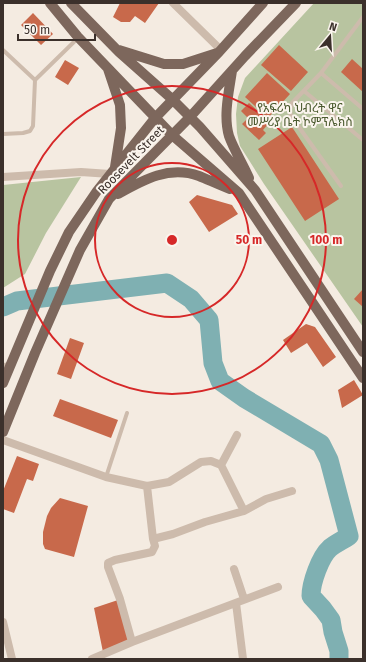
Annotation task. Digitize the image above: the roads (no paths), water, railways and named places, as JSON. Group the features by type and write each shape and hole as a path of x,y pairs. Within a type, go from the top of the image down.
{"main road":[{"path":"50,3 78,37 172,135 239,193 363,378"},
{"path":"70,3 116,50 172,99 190,117 255,190 363,352"},
{"name":"Roosevelt Street","path":"3,383 7,364 17,349 50,271 69,232 97,191 172,99 220,51 263,3"},
{"name":"Roosevelt Street","path":"3,432 35,353 80,250 109,199 190,117 244,56 296,3"},
{"path":"116,50 164,64 183,64 220,51"},
{"path":"107,66 120,105 121,128 113,171"},
{"path":"232,71 227,105 229,135 255,190"},
{"path":"109,199 144,180 161,174 177,172 197,176 239,193"}],"street":[{"path":"173,3 220,51"},
{"path":"3,177 113,171"},
{"path":"222,464 237,435"},
{"path":"3,440 106,477 147,486 169,482 201,462 211,461 222,464 244,510"},
{"path":"132,642 108,563 115,560 152,552 155,546 147,486"},
{"path":"154,539 244,510 266,499 292,491"},
{"path":"234,569 244,599"},
{"path":"92,659 132,642 278,587"},
{"path":"236,603 243,659"},
{"path":"3,622 12,659"}],"lane":[{"path":"341,186 291,116 290,110 292,103 321,73 363,17"},
{"path":"3,134 23,133 30,131 33,126 35,80 78,37"},
{"path":"3,50 35,80"},
{"path":"321,73 363,109"},
{"path":"304,91 363,140"},
{"path":"106,477 127,413"}],"waterway":[{"path":"3,307 17,301 167,283 191,299 209,320 213,363 220,381 244,398 321,444 329,460 349,536 326,552 314,577 311,596 331,620 339,651 339,659"}],"park label":[{"name":"የአፍሪካ ህብረት ዋና መሥሪያ ቤት ኮምፕሌክስ","path":"300,115"}]}
